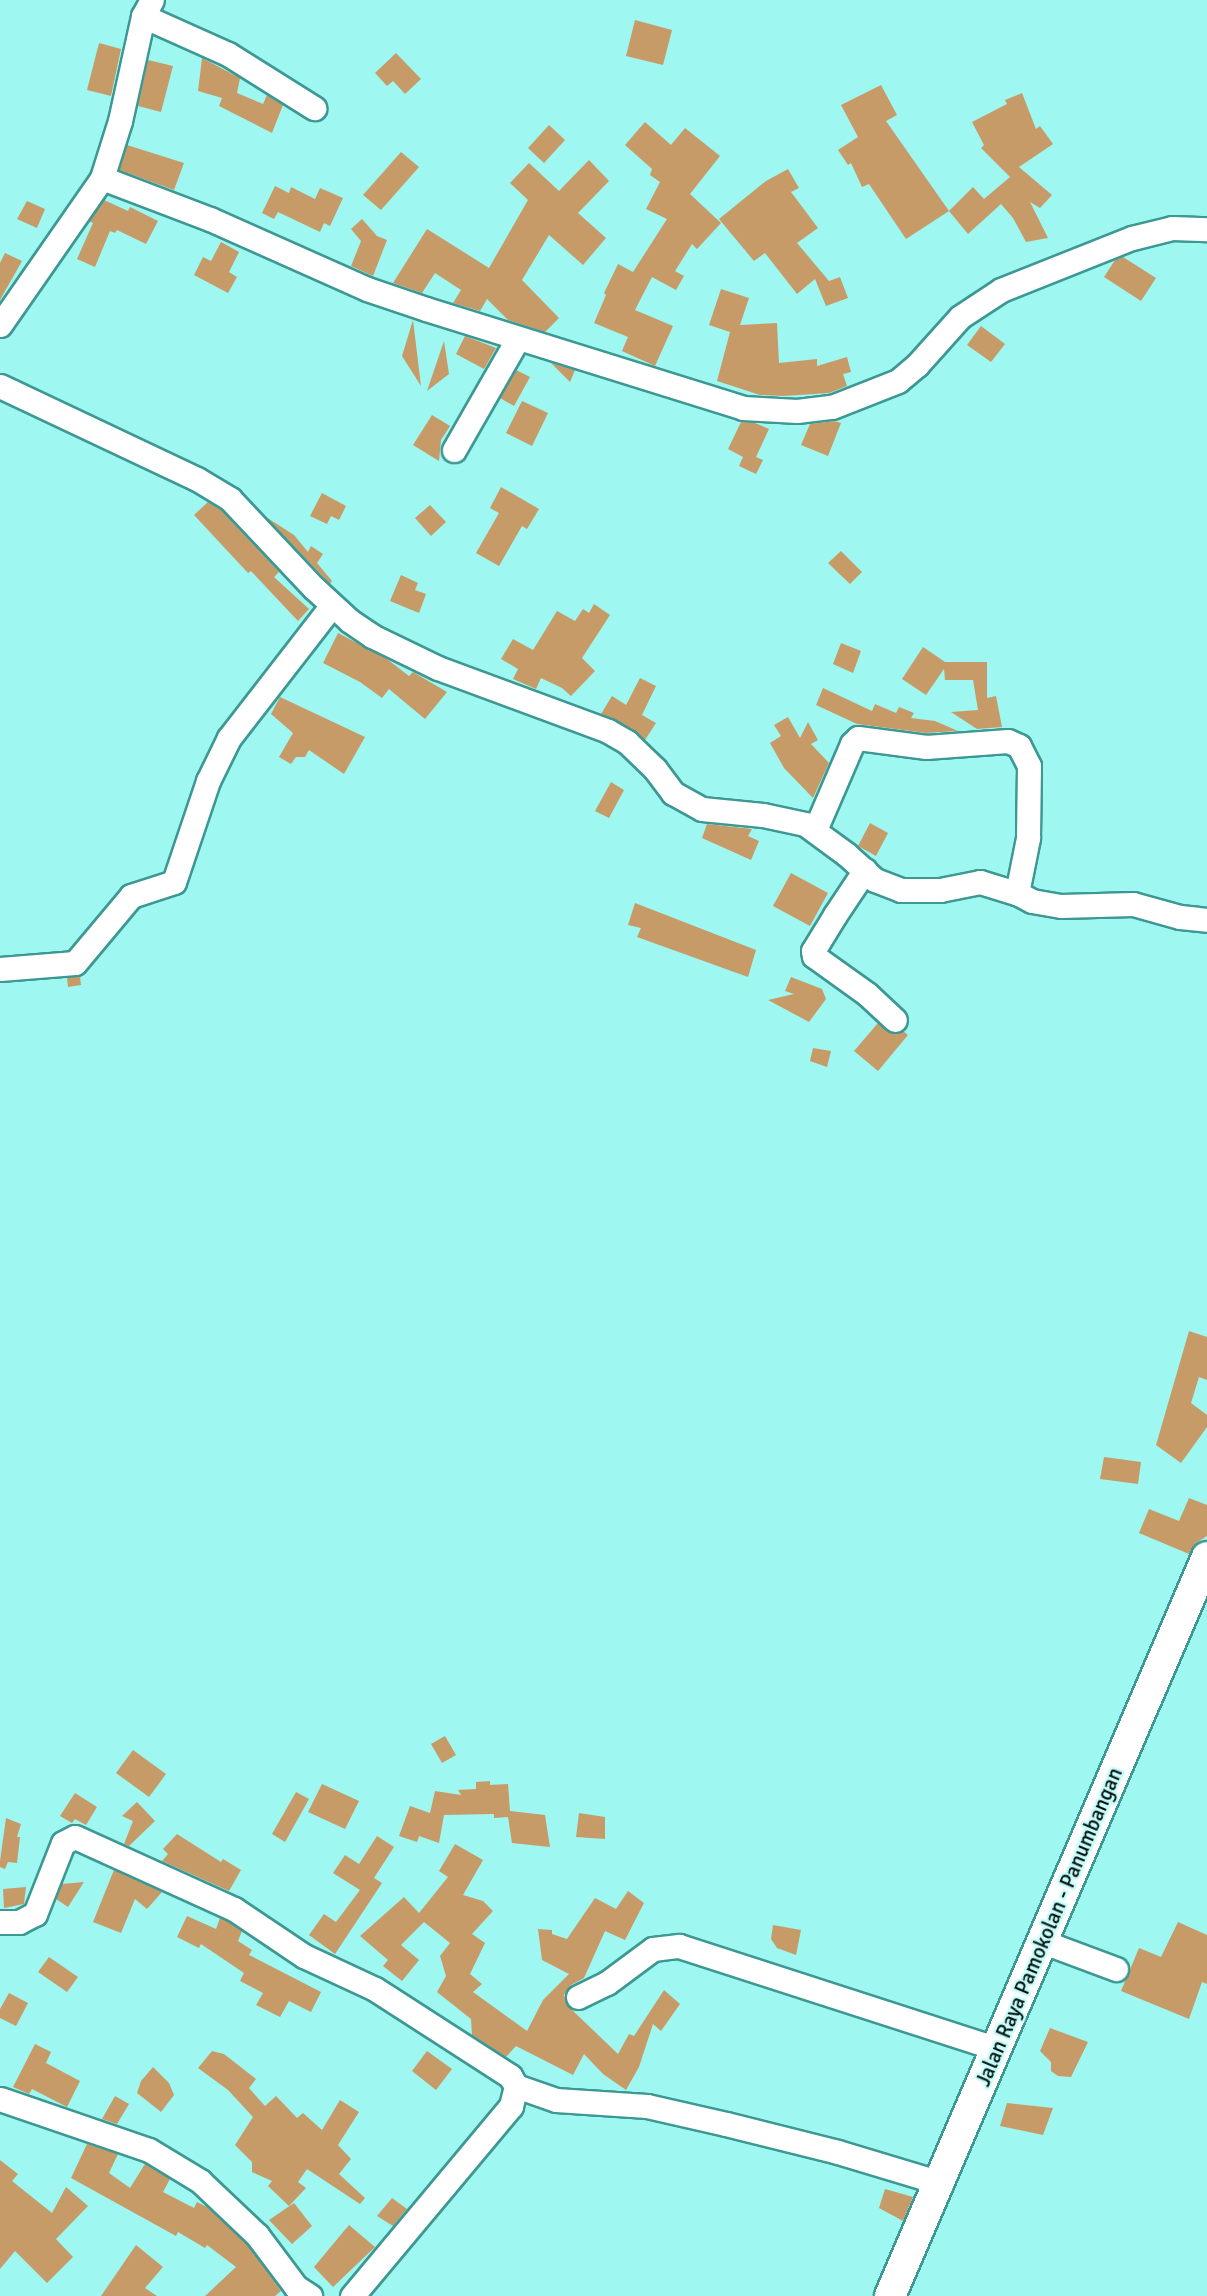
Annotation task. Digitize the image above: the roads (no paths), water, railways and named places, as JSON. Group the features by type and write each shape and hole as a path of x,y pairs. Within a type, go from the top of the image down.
{"main road":[{"name":"Jalan Raya Pamokolan - Panumbangan","path":"890,2296 941,2183 1041,1941 1204,1573"}],"street":[{"path":"0,325 102,178 120,121 148,8 314,108"},
{"path":"102,178 210,219 367,289 517,340 743,408 797,411 832,407 898,381 918,365 960,317 1000,290 1132,238 1172,228 1207,229"},
{"path":"454,450 517,340"},
{"path":"0,386 197,479 230,499 332,605 372,636 438,668 608,731 627,742 655,769 673,793 702,810 763,815 805,824 875,880 901,890 940,890 980,882 1017,893 1032,901 1061,906 1133,904 1180,917 1207,920"},
{"path":"0,969 75,962 131,895 174,882 208,781 229,738 332,605"},
{"path":"815,830 852,744 858,738 926,747 1008,741 1019,746 1026,754 1029,766 1028,838 1017,893"},
{"path":"865,870 813,951 814,956 867,994 895,1020"},
{"path":"0,1922 19,1922 34,1914 63,1843 75,1837 234,1909 304,1955 376,1989 510,2076 516,2086 556,2100 647,2106 726,2124 838,2152 941,2183"},
{"path":"1041,1941 1116,1969"},
{"path":"578,1997 607,1983 653,1949 679,1946 997,2049"},
{"path":"352,2296 511,2106 516,2086"},
{"path":"0,2099 149,2150 200,2181 257,2235 296,2287 310,2296"}]}
